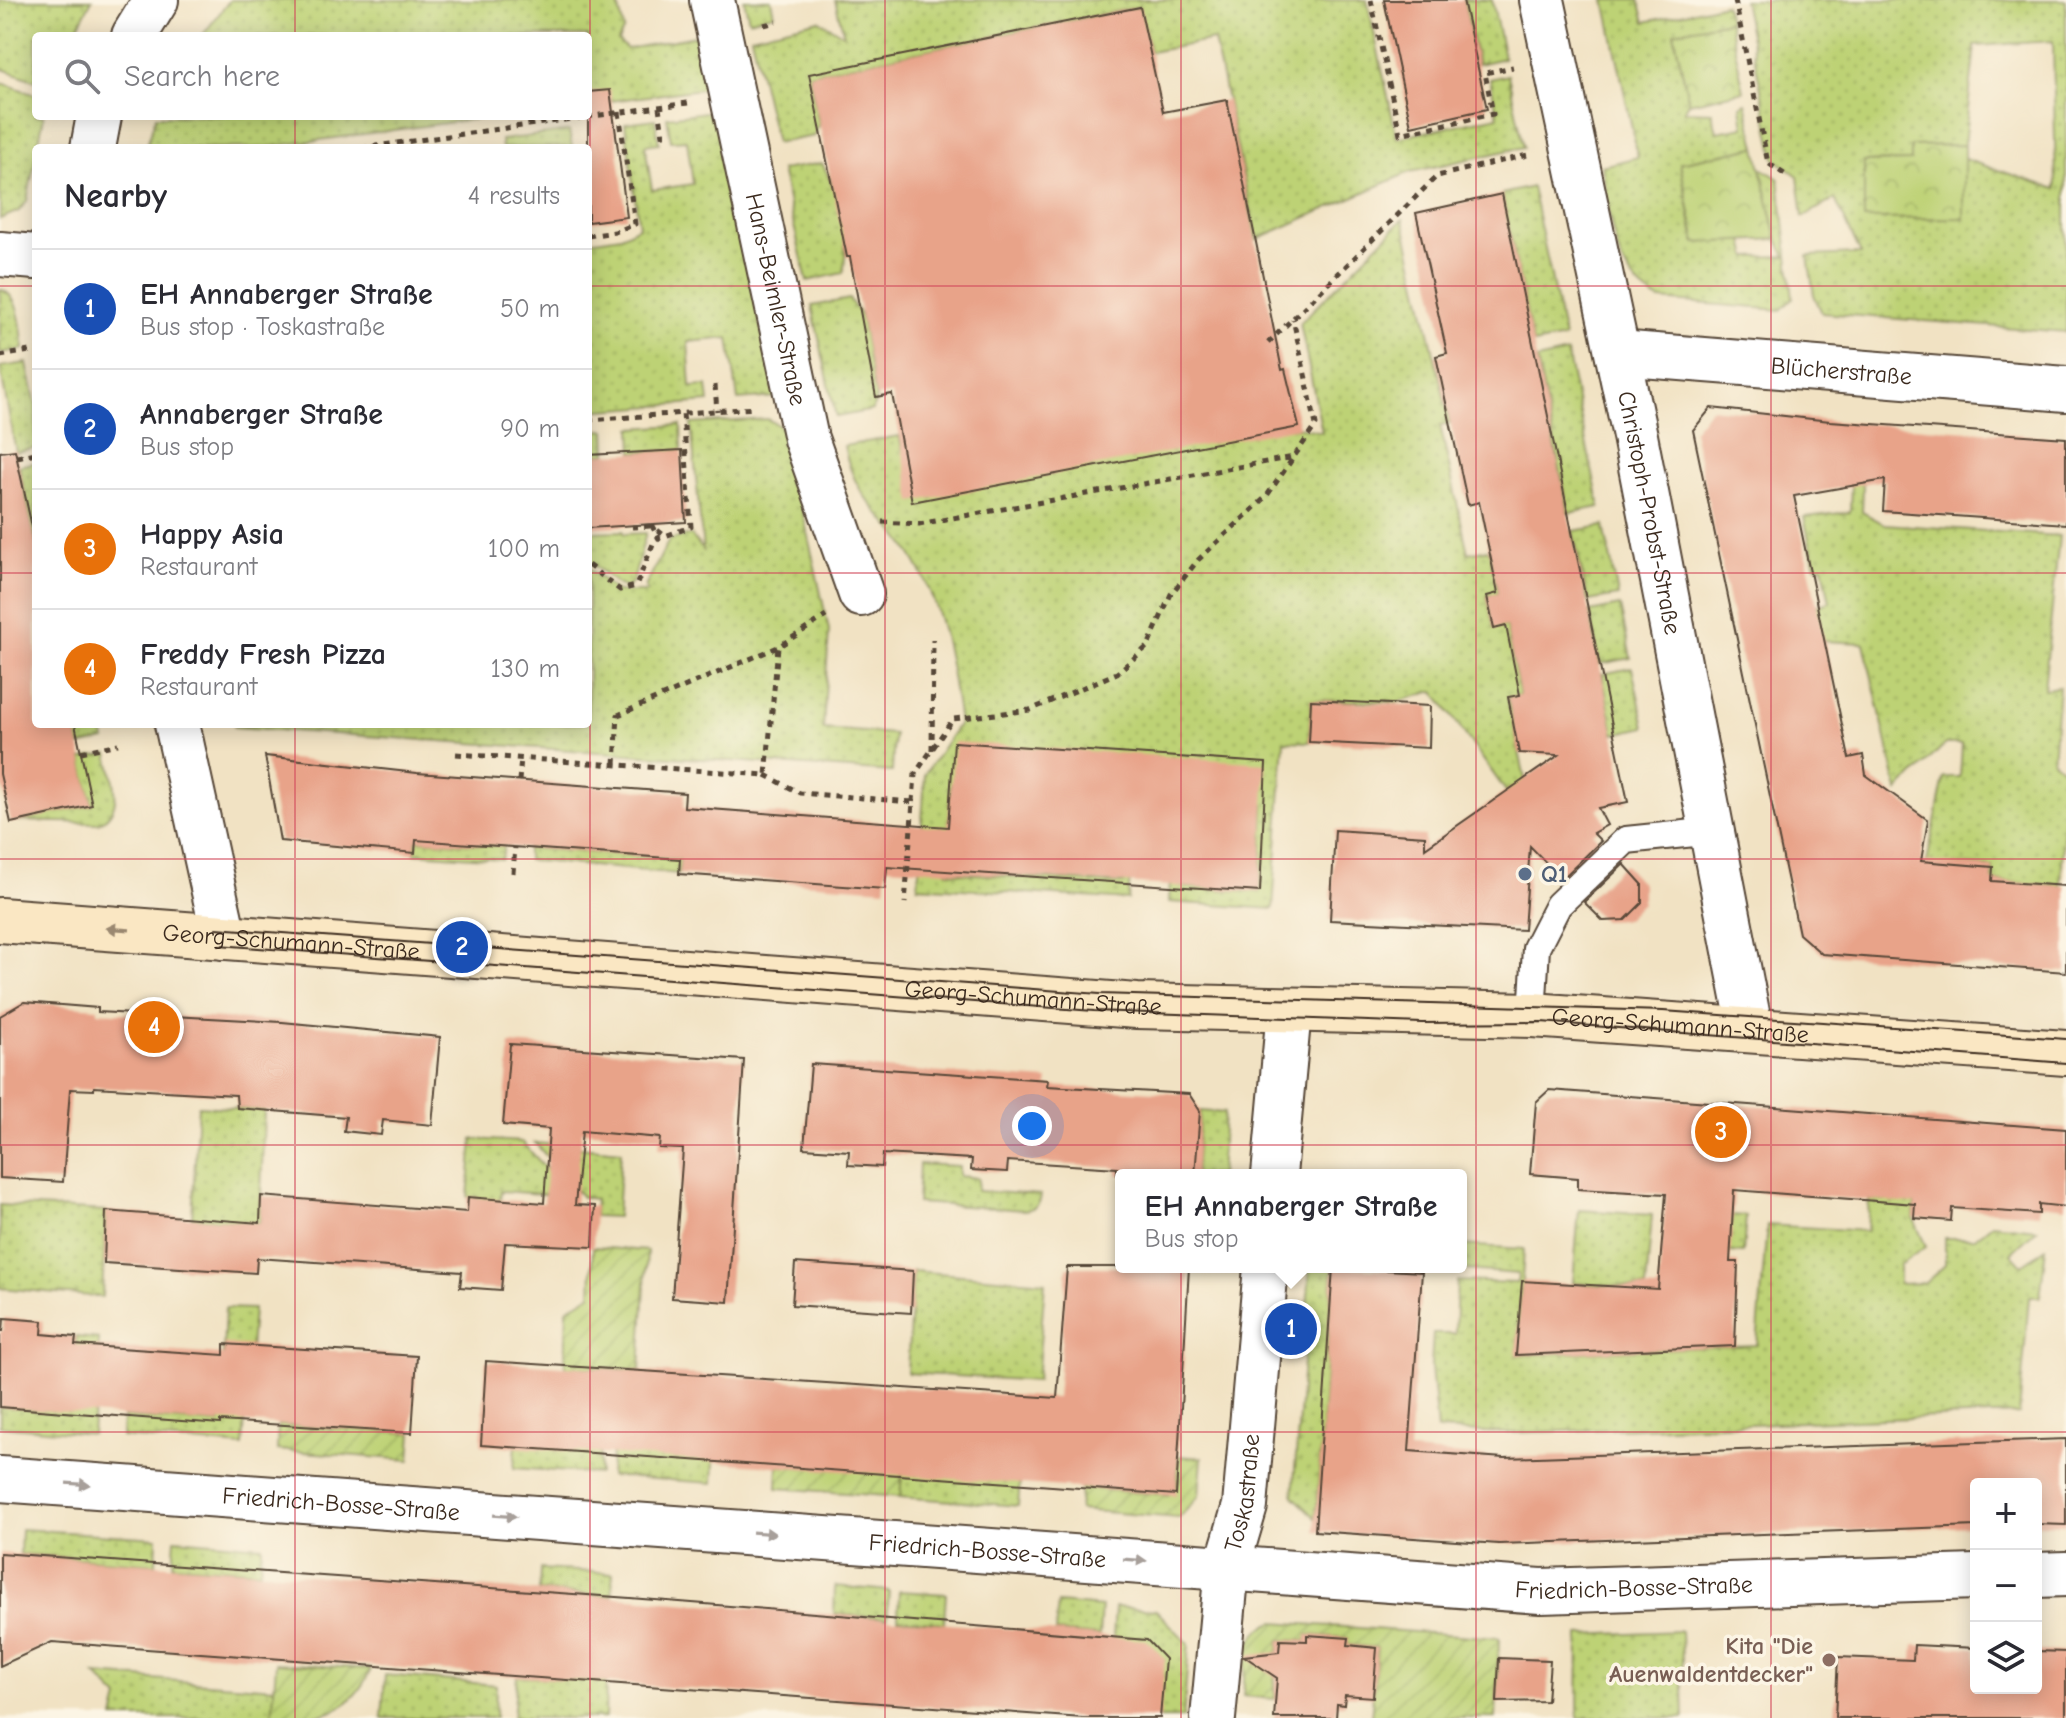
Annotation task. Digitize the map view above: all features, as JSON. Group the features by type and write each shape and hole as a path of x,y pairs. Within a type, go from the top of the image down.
{"main road":[{"name":"Georg-Schumann-Straße","path":"0,920 1137,1006 1532,1015 1750,1028 2066,1053"}],"street":[{"path":"136,32 156,0"},
{"name":"Hans-Beimler-Straße","path":"712,0 806,439 861,594"},
{"name":"Christoph-Probst-Straße","path":"1542,0 1618,353 1714,831 1750,1028"},
{"path":"94,144 98,120"},
{"path":"0,254 32,257"},
{"name":"Blücherstraße","path":"1618,353 2066,389"},
{"path":"178,728 224,937"},
{"path":"1275,1169 1289,1010"},
{"name":"Toskastraße","path":"1213,1718 1227,1567 1245,1506 1265,1273"},
{"name":"Friedrich-Bosse-Straße","path":"0,1479 1541,1591 1970,1577"},
{"path":"2042,1575 2066,1574"}],"lane":[{"path":"1532,1015 1536,948 1558,905 1626,840 1714,831"}],"path":[{"path":"1371,0 1400,134 1493,114 1485,73 1514,67"},
{"path":"1735,0 1768,163 1787,176"},
{"path":"592,116 732,96"},
{"path":"659,107 664,142"},
{"path":"592,235 615,232 635,224 619,112"},
{"path":"390,144 562,120"},
{"path":"1268,343 1437,176 1533,154"},
{"path":"905,903 915,774 953,719 1030,710 1117,673 1148,646 1171,594 1198,560 1266,497 1316,425 1293,319"},
{"path":"0,356 32,351"},
{"path":"715,385 717,411"},
{"path":"592,420 800,405"},
{"path":"632,527 652,526 665,536 691,527 683,413"},
{"path":"17,457 32,454"},
{"path":"873,522 919,524 1295,456"},
{"path":"592,568 620,590 636,586 653,544 659,539 652,526"},
{"path":"615,765 618,715 778,647 861,594"},
{"path":"932,750 933,639"},
{"path":"766,775 778,647"},
{"path":"81,752 118,744"},
{"path":"456,754 766,775 800,793 913,802"},
{"path":"519,781 521,758"},
{"path":"513,873 515,847"}],"green space":[{"path":"0,0 92,0 75,32 32,32 32,80 0,68"},
{"path":"230,0 617,0 624,29 618,41 627,49 696,36 708,88 592,103 592,32 205,32"},
{"path":"744,0 771,0 774,14 749,20"},
{"path":"835,0 1367,0 1397,138 1498,116 1490,79 1508,75 1524,147 1410,172 1257,239 1214,40 1150,52 1139,7 809,74 819,123 814,136 776,143 751,36 819,20 844,35"},
{"path":"1463,0 1492,0 1504,58 1478,64"},
{"path":"1605,0 1639,0 1645,22 1725,4 1729,21 1674,33 1689,103 1684,111 1712,112 1717,132 1744,127 1741,106 1746,103 1756,147 1680,163 1695,242 1744,240 1748,257 1786,256 1777,239 1760,167 1779,179 1793,298 1781,310 1660,300 1631,277 1622,261 1611,224 1602,166 1638,157"},
{"path":"1743,0 2066,0 2066,332 1822,313 1814,295 1808,256 1861,254 1835,199 1803,217 1798,176 1775,159","holes":["2053,41 2056,189 1964,159 1964,218 1864,162 1912,161 1912,146 1964,145 1975,46"]},
{"path":"1729,21 1744,91 1689,103 1674,32"},
{"path":"0,82 32,94 32,120 43,120 38,144 32,144 32,176 27,201 19,211 0,219"},
{"path":"713,111 776,397 738,400 729,338 688,342 691,387 707,386 709,402 592,411 592,240 621,236 639,227 625,123 655,119 659,143 645,145 652,190 693,184 687,140 671,141 667,117"},
{"path":"155,120 468,120 290,144 147,144"},
{"path":"569,131 571,144 502,144 501,140"},
{"path":"1964,145 1964,218 1864,219 1864,162 1911,161 1911,146"},
{"path":"1756,147 1777,239 1696,243 1680,163"},
{"path":"822,163 841,216 845,260 843,273 807,281 781,170"},
{"path":"1532,187 1564,338 1533,344 1502,194"},
{"path":"1403,219 1450,423 1440,425 1468,553 1489,549 1498,593 1487,596 1494,628 1506,626 1520,695 1508,698 1529,799 1528,822 1434,691 1397,702 1311,700 1309,742 1284,741 1273,909 1169,902 1170,879 1182,887 1260,892 1264,805 951,784 947,872 1122,884 1130,876 1128,900 918,886 925,774 959,723 953,679 938,615 922,574 900,539 863,494 849,466 844,446 899,436 902,449 1299,427 1322,432 1300,323"},
{"path":"0,289 12,298 16,306 24,349 0,353"},
{"path":"849,299 861,316 876,397 873,410 836,417 812,306"},
{"path":"1567,353 1600,507 1569,513 1537,360"},
{"path":"27,363 32,386 32,449 16,452 0,367"},
{"path":"767,419 784,428 829,630 823,729 894,734 892,772 250,728 592,728 592,571 617,592 648,592 645,587 669,540 691,535 703,550 691,424"},
{"path":"681,425 682,450 633,452 632,428"},
{"path":"606,430 607,454 592,455 592,431"},
{"path":"1852,460 1864,461 1862,512 1884,524 2059,536 2044,689 2059,687 2053,761 2066,772 2061,886 1992,881 1993,867 1953,864 1924,877 1944,777 1960,777 1962,744 1945,744 1898,791 1864,643 1823,641 1816,606 1830,602 1823,566 1815,566 1804,517 1850,512"},
{"path":"32,463 32,526 19,466"},
{"path":"1604,526 1618,596 1588,601 1573,531"},
{"path":"592,532 646,533 633,581 627,588 592,565"},
{"path":"1620,606 1631,658 1600,664 1590,612"},
{"path":"1632,668 1645,727 1614,734 1602,674"},
{"path":"76,728 103,728 105,740 79,746"},
{"path":"108,754 115,802 107,817 98,823 17,821 92,805 82,759"},
{"path":"416,840 504,846 502,859 415,853"},
{"path":"527,848 680,859 679,874 527,860"},
{"path":"198,1106 264,1110 260,1223 192,1218"},
{"path":"1200,1111 1224,1113 1220,1169 1195,1169"},
{"path":"473,1139 522,1142 571,1196 501,1191 500,1201 468,1197"},
{"path":"535,1143 621,1151 617,1217 594,1216 595,1199 582,1197"},
{"path":"919,1164 959,1166 959,1176 978,1178 977,1191 1041,1195 1037,1206 1025,1210 917,1203"},
{"path":"1869,1200 1915,1202 1914,1219 1926,1247 1899,1265 1899,1284 1925,1283 1945,1265 1945,1238 1975,1238 1992,1224 2037,1229 2011,1253 2022,1265 2046,1248 2040,1297 2029,1297 2019,1414 1507,1433 1437,1430 1431,1367 1433,1334 1455,1334 1457,1281 1517,1283 1518,1274 1467,1270 1467,1245 1524,1249 1517,1355 1757,1345 1767,1225 1867,1231"},
{"path":"0,1205 106,1211 102,1297 0,1288"},
{"path":"1579,1210 1652,1215 1646,1288 1573,1283"},
{"path":"1706,1214 1746,1216 1743,1253 1704,1250"},
{"path":"593,1247 647,1251 640,1370 565,1367 567,1309 591,1294"},
{"path":"913,1271 1045,1282 1037,1381 907,1373"},
{"path":"1310,1273 1333,1273 1316,1518 1293,1496"},
{"path":"225,1308 253,1309 243,1446 122,1437 123,1417 220,1424"},
{"path":"76,1337 99,1339 92,1434 0,1426 0,1407 70,1411"},
{"path":"278,1425 412,1433 410,1460 277,1450"},
{"path":"516,1446 600,1451 599,1474 514,1468"},
{"path":"612,1452 714,1461 713,1483 610,1476"},
{"path":"1178,1456 1202,1458 1199,1496 1179,1518 1079,1510 1081,1488 1168,1495 1177,1486"},
{"path":"778,1466 902,1473 900,1497 777,1488"},
{"path":"902,1473 1020,1482 1018,1506 900,1497"},
{"path":"21,1529 157,1538 156,1564 20,1554"},
{"path":"175,1539 262,1546 260,1571 173,1565"},
{"path":"540,1569 613,1573 612,1596 539,1591"},
{"path":"835,1586 889,1591 887,1618 834,1614"},
{"path":"899,1591 946,1594 944,1623 898,1619"},
{"path":"1058,1603 1101,1607 1099,1636 1055,1632"},
{"path":"1115,1607 1156,1610 1189,1644 1183,1718 1160,1718 1113,1638"},
{"path":"1274,1622 1499,1638 1496,1718 1371,1718 1377,1648 1348,1645 1348,1638 1308,1635 1307,1641 1280,1640 1279,1652 1274,1653 1275,1699 1243,1696 1250,1643 1263,1627"},
{"path":"1681,1631 1684,1718 1578,1718 1579,1635"},
{"path":"276,1663 371,1669 353,1697 332,1712 272,1718"},
{"path":"96,1675 275,1688 273,1718 114,1718 119,1698"},
{"path":"385,1675 496,1685 495,1718 382,1718"},
{"path":"517,1676 606,1682 605,1718 513,1718"}],"building":[{"path":"1384,0 1463,0 1487,109 1411,126"},
{"path":"1140,7 1163,112 1227,100 1282,370 1285,369 1299,427 912,502 892,394 876,397 850,257 847,257 809,74"},
{"path":"610,90 627,217 592,221 592,144 588,144 588,120 592,120 592,92"},
{"path":"1502,194 1628,802 1598,808 1607,825 1593,833 1601,841 1562,879 1530,846 1524,930 1330,920 1335,830 1425,836 1425,848 1559,755 1519,753 1508,697 1520,695 1506,626 1494,629 1487,596 1498,593 1479,502 1468,505 1436,356 1447,353 1416,213"},
{"path":"1711,408 1830,421 2066,438 2066,524 1883,511 1885,480 1794,496 1849,758 1863,755 1866,775 1928,820 1921,861 1993,867 1992,881 2066,886 2066,972 1822,954 1799,934 1693,430"},
{"path":"15,450 32,527 32,728 76,728 92,805 11,823 0,774 0,452"},
{"path":"682,450 686,522 592,528 592,455"},
{"path":"1311,700 1430,706 1429,748 1309,742"},
{"path":"954,742 1266,763 1260,892 887,867 885,889 679,874 680,859 416,840 415,853 280,841 265,756 417,773 685,793 684,807 948,827"},
{"path":"1624,864 1642,884 1642,903 1625,920 1603,921 1584,902"},
{"path":"24,1002 98,1008 98,1012 282,1022 440,1037 432,1125 383,1120 381,1135 344,1131 346,1117 237,1108 236,1095 94,1087 94,1090 70,1089 63,1182 0,1178 0,1016"},
{"path":"510,1044 744,1060 728,1302 672,1298 683,1149 659,1148 660,1138 582,1131 575,1205 595,1206 593,1247 505,1243 501,1290 460,1287 462,1272 257,1258 256,1273 104,1263 106,1211 260,1223 261,1196 467,1212 468,1197 544,1203 549,1129 503,1125"},
{"path":"811,1064 1048,1080 1047,1086 1189,1094 1200,1111 1195,1169 1117,1169 1008,1161 1007,1172 971,1170 972,1159 883,1154 882,1167 848,1165 849,1151 804,1148"},
{"path":"1549,1090 2066,1129 2066,1207 2039,1204 2039,1214 1952,1208 1951,1221 1914,1218 1915,1204 1734,1190 1730,1262 1738,1262 1735,1346 1516,1355 1522,1281 1658,1289 1666,1194 1578,1189 1578,1178 1530,1174 1536,1102"},
{"path":"795,1263 913,1271 911,1313 792,1305"},
{"path":"1067,1267 1115,1267 1115,1273 1189,1273 1176,1495 481,1445 486,1361 1057,1398"},
{"path":"1333,1273 1422,1273 1409,1451 1504,1458 2066,1439 2066,1525 2042,1524 2042,1478 1970,1478 1970,1526 1499,1544 1315,1531"},
{"path":"4,1318 43,1321 42,1334 76,1337 75,1345 224,1355 224,1344 417,1356 412,1433 220,1421 220,1424 0,1407 0,1331 3,1331"},
{"path":"0,1553 630,1598 1147,1640 1165,1659 1160,1718 1083,1718 52,1642 0,1666"},
{"path":"1307,1635 1349,1638 1348,1645 1377,1648 1373,1697 1345,1695 1344,1705 1337,1704 1336,1718 1274,1718 1277,1678 1244,1656 1279,1652 1280,1640 1307,1641"},
{"path":"1914,1645 1970,1648 1970,1694 2042,1694 2042,1651 2066,1652 2066,1718 1835,1718 1838,1657 1913,1660"},
{"path":"1499,1658 1550,1660 1547,1701 1497,1702"}],"tram line":[{"path":"216,928 1100,994 1663,1011 2066,1039"},
{"path":"219,945 1094,1011 1422,1023 1541,1022 2066,1063"}],"place":[{"name":"Q1","path":"1525,874"},
{"name":"Annaberger Straße","path":"462,947"},
{"name":"Freddy Fresh Pizza","path":"154,1027"},
{"name":"Happy Asia","path":"1721,1132"},
{"name":"EH Annaberger Straße","path":"1291,1329"},
{"name":"Kita \"Die Auenwaldentdecker\"","path":"1829,1660"}]}
